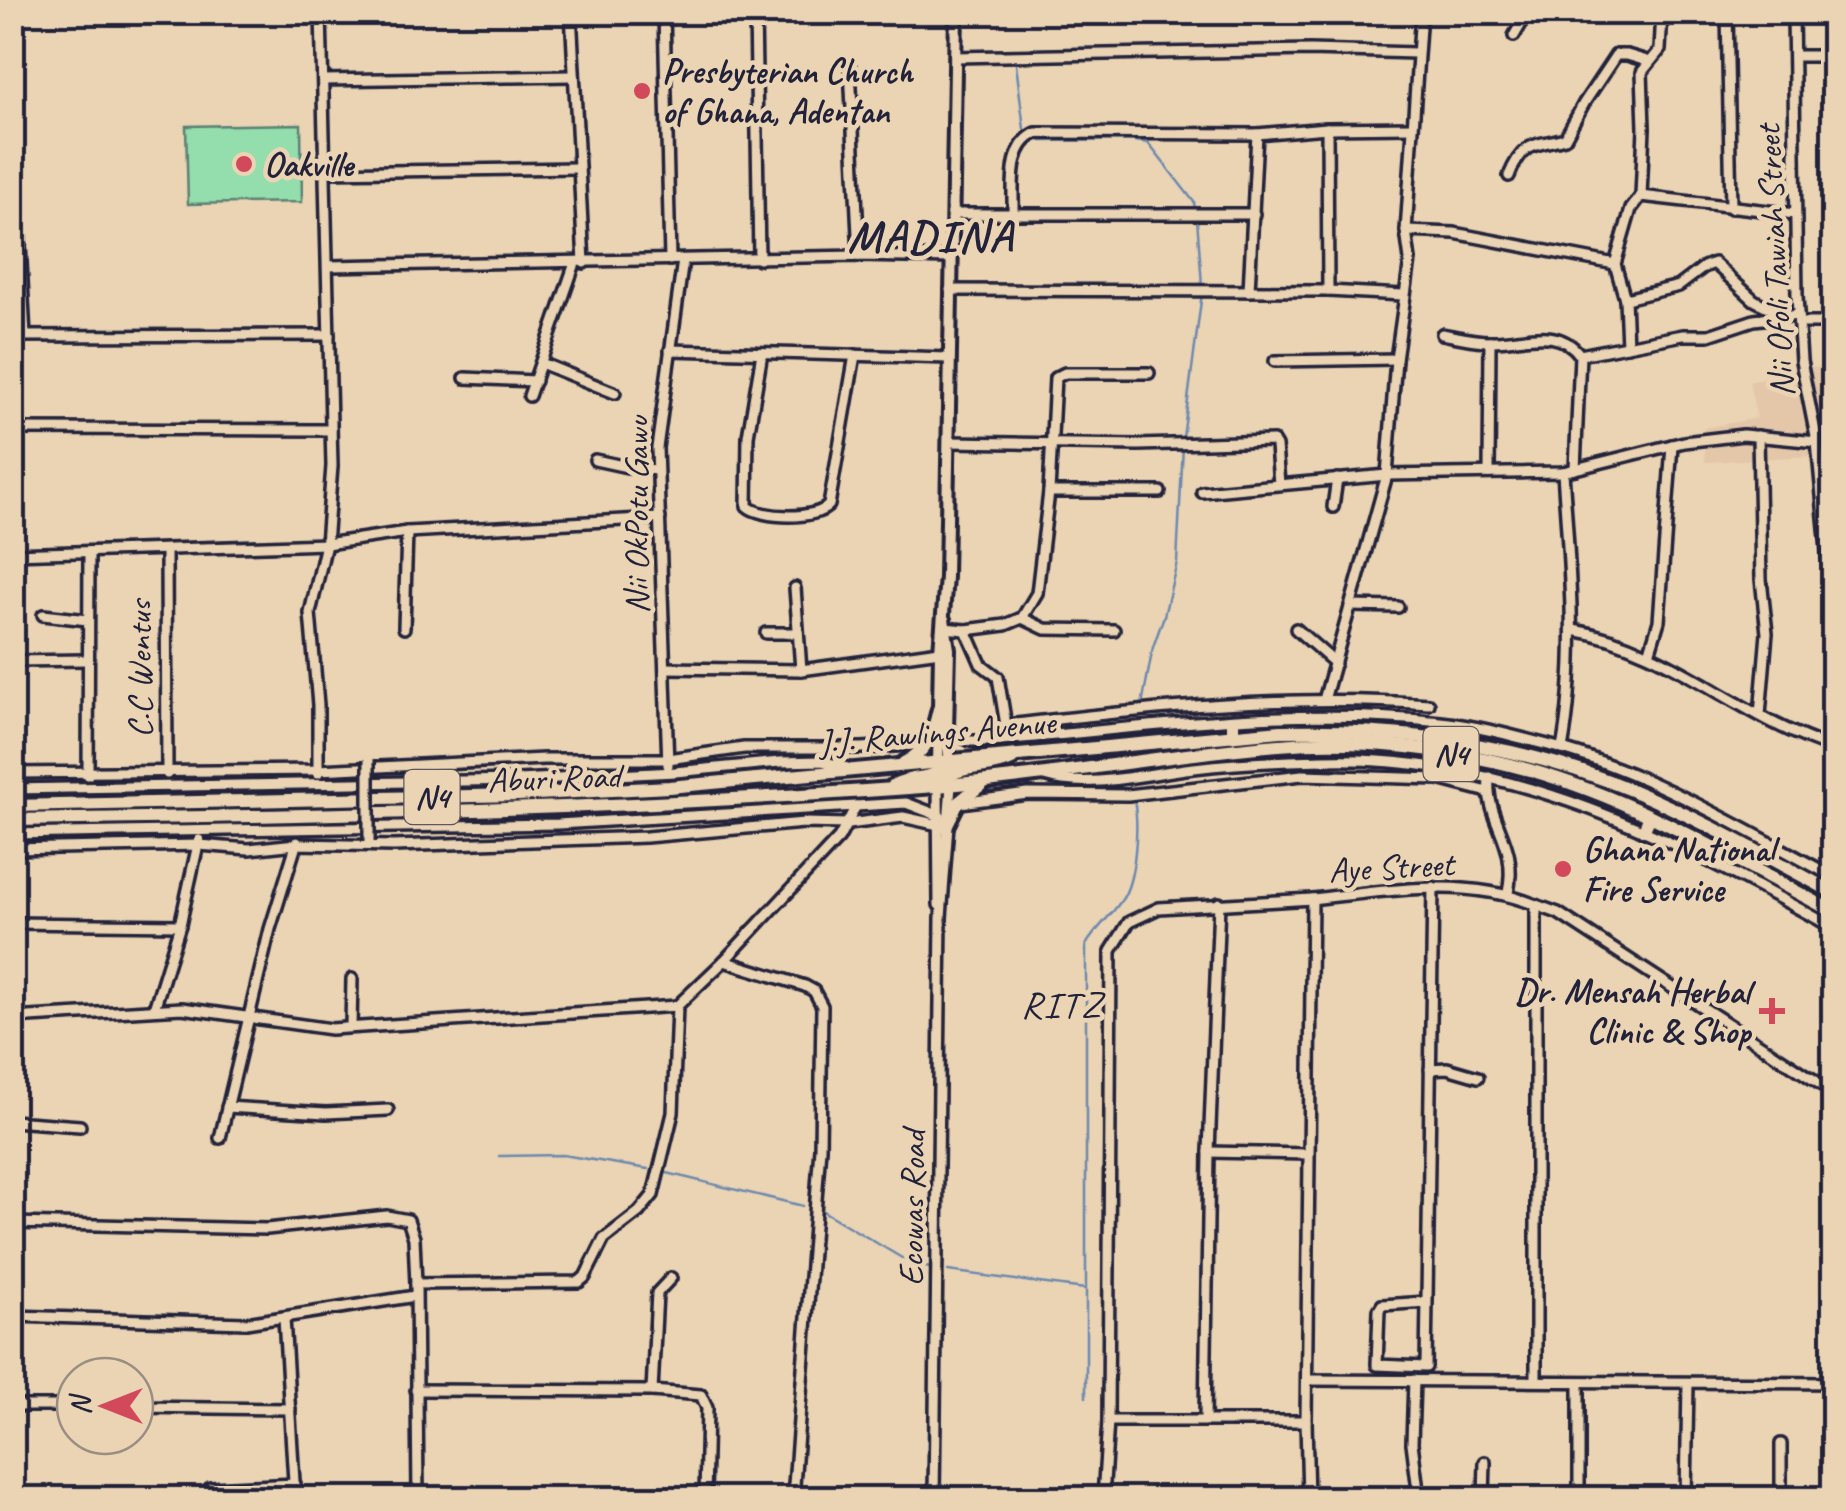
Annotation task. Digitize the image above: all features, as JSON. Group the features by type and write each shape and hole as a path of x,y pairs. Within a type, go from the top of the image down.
{"highway":[{"path":"898,766 926,744 939,709"},
{"path":"1233,720 1234,736"},
{"name":"J.J. Rawlings Avenue","path":"12,806 518,795 669,787 898,766 944,773 1018,755 1346,730 1438,737 1586,765 1834,893"},
{"name":"J.J. Rawlings Avenue","path":"1036,774 1280,744 1345,744 1389,755 1435,751 1503,764 1580,786 1650,816 1834,912"},
{"name":"Aburi Road","path":"12,820 142,826 558,809 888,789 944,773 991,780 1036,774"},
{"path":"518,780 518,795"},
{"path":"941,826 970,791 991,780"},
{"path":"110,788 111,804"},
{"path":"662,802 664,818"},
{"path":"1644,830 1650,816"}],"main road":[{"path":"944,773 956,12"},
{"path":"944,625 939,709 944,773"}],"street":[{"path":"319,786 318,705 310,613 326,544 332,430 321,12"},
{"path":"529,396 579,263 571,12"},
{"path":"664,12 670,260"},
{"path":"755,12 758,259"},
{"path":"1324,700 1387,476 1396,359 1410,260 1406,230 1420,12"},
{"path":"1514,36 1528,12"},
{"path":"1627,346 1625,299 1615,264 1631,210 1641,196 1642,72 1660,50 1662,12"},
{"path":"1726,12 1731,208"},
{"name":"Nii Ofoli Tawiah Street","path":"1793,12 1801,361 1828,497 1834,625"},
{"path":"955,57 1310,50 1416,54"},
{"path":"1509,176 1527,148 1544,140 1565,138 1616,55 1648,62"},
{"path":"1794,56 1834,56"},
{"path":"850,67 858,256"},
{"path":"323,80 572,76"},
{"path":"12,96 25,336"},
{"path":"1013,215 1016,157 1032,136 1257,134 1412,127"},
{"path":"1327,128 1328,291"},
{"path":"1249,291 1257,134"},
{"path":"326,172 576,168"},
{"path":"1641,196 1796,214"},
{"path":"952,214 1254,214"},
{"path":"1406,230 1454,234 1615,264"},
{"path":"328,266 858,256 950,258"},
{"name":"Nii OkPotu Gawu","path":"668,772 657,470 660,412 683,260"},
{"path":"1625,299 1678,286 1714,263 1754,300 1783,315 1834,323"},
{"path":"950,290 1328,291 1403,296"},
{"path":"1580,355 1683,335 1709,335 1783,315"},
{"path":"1442,334 1490,341 1558,337 1568,342 1580,355 1575,470"},
{"path":"12,336 330,335"},
{"path":"1489,473 1490,341"},
{"path":"670,350 950,358"},
{"path":"762,353 748,436 747,506 756,512 812,516 829,505 855,356"},
{"path":"1274,361 1396,359"},
{"path":"541,363 615,393"},
{"path":"944,625 988,629 1022,618 1038,593 1053,442 1055,378 1065,373 1149,373"},
{"path":"465,378 535,381"},
{"path":"12,429 332,430"},
{"path":"1202,492 1387,476 1562,472 1672,445 1743,435 1816,442"},
{"path":"1758,436 1760,579 1767,633 1760,715"},
{"path":"948,442 1272,441 1276,446 1279,484"},
{"path":"1649,654 1659,622 1672,445"},
{"path":"595,460 657,470"},
{"path":"1562,472 1573,630 1570,703 1562,749"},
{"path":"1333,508 1337,479"},
{"path":"1049,492 1160,492"},
{"path":"12,554 326,544 407,532 660,518"},
{"path":"404,628 407,532"},
{"name":"C.C Wentus","path":"166,551 167,787"},
{"path":"89,552 89,788"},
{"path":"795,588 801,670"},
{"path":"1350,606 1398,607"},
{"path":"42,615 88,620"},
{"path":"1022,618 1045,629 1114,630"},
{"path":"1296,629 1335,663"},
{"path":"966,630 981,664 998,677 1006,725"},
{"path":"1573,630 1620,640 1781,728 1834,748"},
{"path":"766,633 798,633"},
{"path":"665,668 801,670 940,651"},
{"path":"12,661 87,660"},
{"path":"987,742 1006,725 1228,704 1324,700 1429,704"},
{"path":"947,729 970,741 987,742 1233,720 1345,716 1446,722 1562,749 1586,765 1676,794 1834,877"},
{"path":"12,773 318,770 668,759 744,748 926,744"},
{"path":"1389,755 1557,794 1644,830 1834,928"},
{"path":"369,759 369,842"},
{"path":"12,790 319,786 403,778 518,780 780,762 822,762 852,769"},
{"name":"Ecowas Road","path":"934,1498 944,773"},
{"path":"958,804 1028,794 1128,794 1302,775 1438,778 1488,792"},
{"path":"1490,776 1488,792 1511,861 1508,894"},
{"path":"12,834 142,826 199,832 426,827 906,803 941,826"},
{"path":"12,1018 182,1008 248,1015 308,1028 351,1028 677,1006 724,961 848,824 856,806"},
{"path":"12,849 427,845 646,837 903,817 941,826"},
{"path":"426,827 427,845"},
{"path":"220,1138 248,1015 302,830"},
{"path":"154,1010 180,925 199,832"},
{"path":"1427,1302 1382,1305 1377,1365 1426,1368 1427,1302 1430,1068 1433,887"},
{"name":"Aye Street","path":"1308,1498 1312,899 1433,887 1508,894 1558,913 1834,1093"},
{"path":"1103,1498 1108,1421 1111,951 1129,922 1160,908 1312,899"},
{"path":"1205,1420 1209,1152 1220,903"},
{"path":"1536,905 1536,1380"},
{"path":"12,923 180,925"},
{"path":"724,961 805,986 814,991 822,1006 820,1148 793,1498"},
{"path":"351,1028 352,979"},
{"path":"416,1284 579,1282 585,1277 604,1239 638,1212 652,1195 674,1113 677,1006"},
{"path":"1430,1068 1448,1068 1478,1077"},
{"path":"227,1107 326,1113 388,1110"},
{"path":"12,1121 80,1126"},
{"path":"1209,1152 1308,1154"},
{"path":"12,1223 267,1229 399,1216 408,1220 416,1284 418,1498"},
{"path":"652,1391 658,1293 670,1278"},
{"path":"12,1316 246,1323 415,1296"},
{"path":"284,1318 296,1498"},
{"path":"1307,1380 1834,1383"},
{"path":"1414,1380 1412,1442 1420,1498"},
{"path":"1578,1383 1579,1498"},
{"path":"1686,1498 1688,1383"},
{"path":"416,1390 701,1394 705,1400 705,1498"},
{"path":"12,1406 55,1406"},
{"path":"155,1407 290,1409"},
{"path":"1108,1421 1306,1422"},
{"path":"1781,1444 1781,1498"},
{"path":"1484,1498 1485,1462"},
{"path":"210,1488 296,1484"}],"shaded area":[{"path":"1800,367 1833,368 1833,494 1830,455 1705,462 1704,428 1757,418 1749,382"}],"green space":[{"name":"Oakville","path":"301,124 302,202 188,204 186,126"}],"waterway":[{"path":"1016,64 1024,129 1029,132"},
{"path":"1036,136 1042,141 1148,143 1194,202 1195,210"},
{"path":"1197,218 1202,285"},
{"path":"1183,438 1202,293"},
{"path":"1142,705 1153,647 1177,562 1183,446"},
{"path":"1086,1397 1086,945 1121,901 1130,880 1136,837 1134,800"},
{"path":"499,1156 563,1155 648,1169"},
{"path":"667,1173 803,1206"},
{"path":"821,1210 912,1264 930,1268"},
{"path":"948,1271 1085,1289"}],"place":[{"name":"Presbyterian Church of Ghana, Adentan","path":"642,91"},
{"name":"Oakville","path":"244,164"},
{"name":"Ghana National Fire Service","path":"1563,869"},
{"name":"Dr. Mensah Herbal Clinic & Shop","path":"1772,1011"}],"district":[{"name":"MADINA","path":"931,236"},
{"name":"RITZ","path":"1062,1004"}]}
